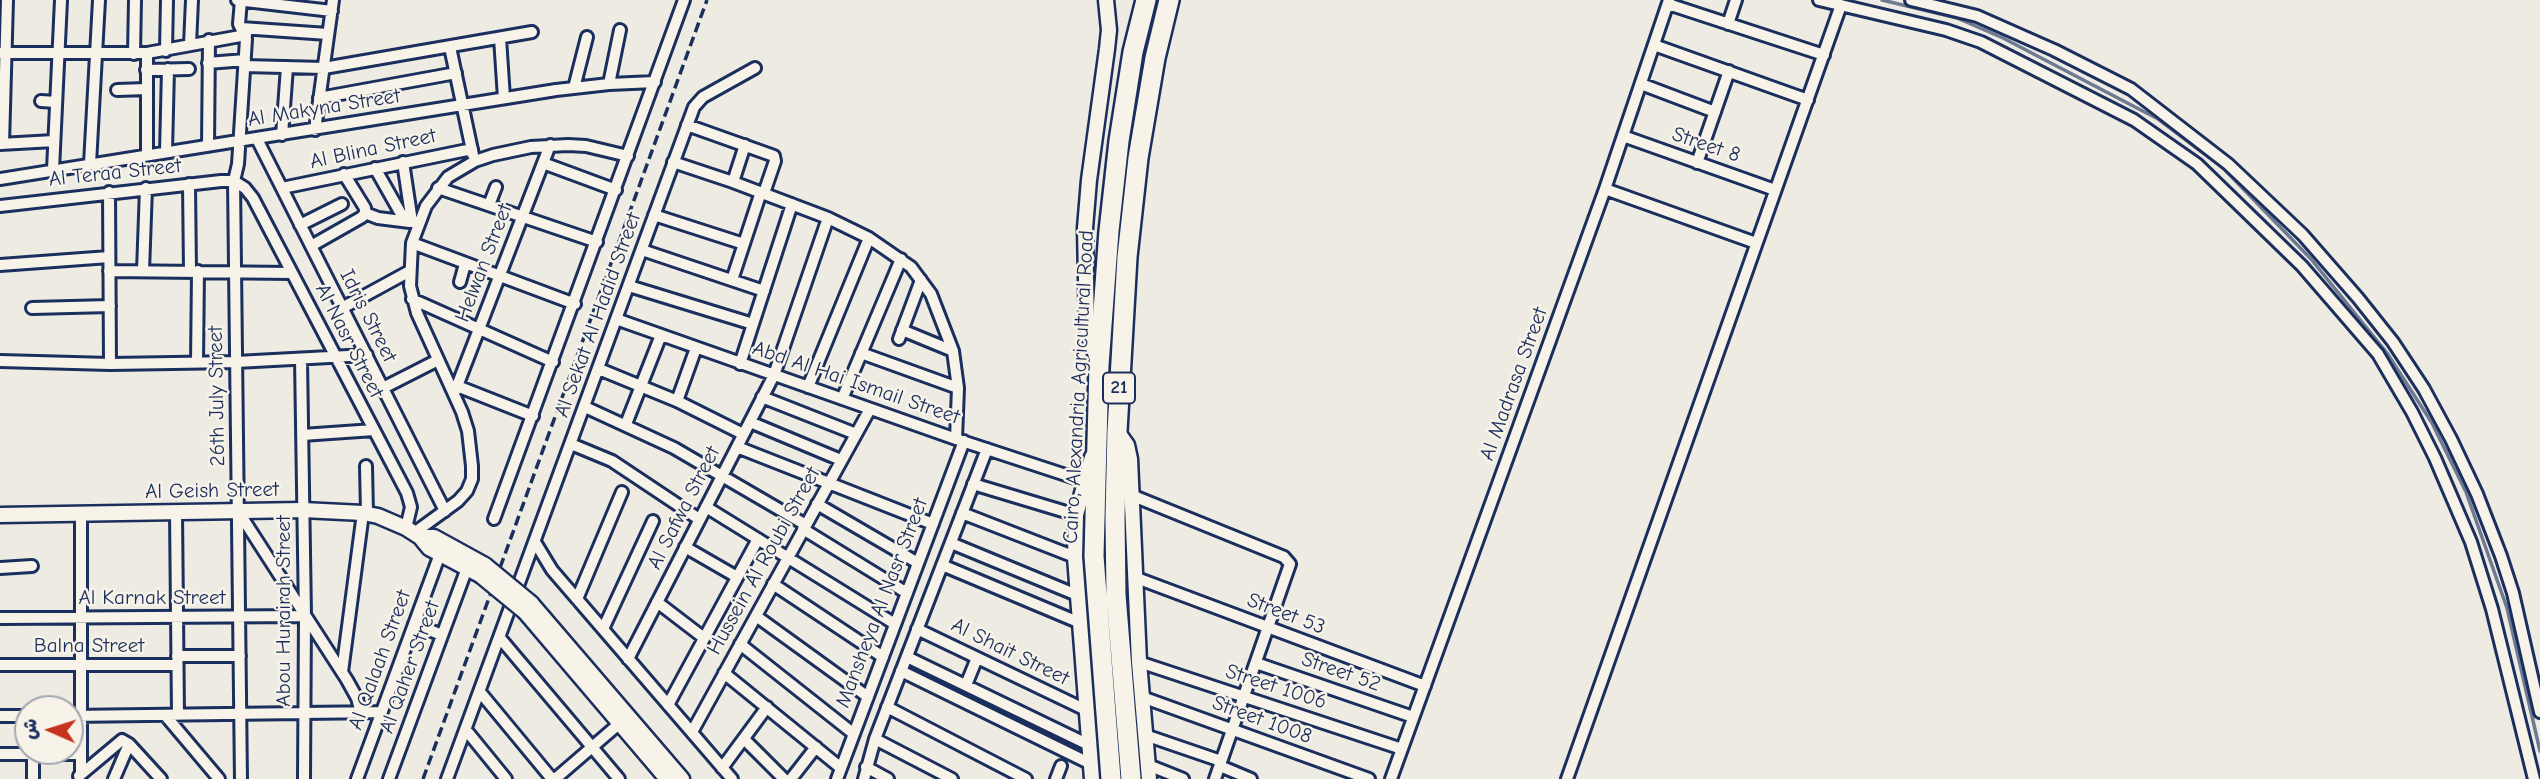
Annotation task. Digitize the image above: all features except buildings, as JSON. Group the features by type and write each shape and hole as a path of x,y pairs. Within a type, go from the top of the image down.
{"highway":[{"name":"Cairo, Alexandria Agricultural Road","path":"1111,779 1094,555 1099,365 1119,141 1133,52 1146,0"},
{"name":"Cairo, Alexandria Agricultural Road","path":"1131,779 1116,595 1117,431 1127,257 1138,158 1154,58 1169,0"}],"main road":[{"path":"1099,365 1089,342 1087,329 1085,228 1109,30 1106,0"},
{"path":"1117,431 1124,439 1129,452 1139,662 1149,772"},
{"path":"1092,772 1078,622 1075,557 1076,515 1096,446"},
{"name":"Al Geish Street","path":"0,515 303,510 365,513 413,533 434,537 523,607 682,779"},
{"name":"Al Geish Street","path":"413,533 426,546 440,554 477,569"},
{"name":"Al Geish Street","path":"523,607 667,779"}],"street":[{"path":"7,0 3,53 2,144 54,141"},
{"path":"53,170 61,0"},
{"path":"90,164 99,0"},
{"path":"134,54 135,0"},
{"path":"166,51 167,0"},
{"path":"190,45 192,0"},
{"path":"235,0 332,6 315,130"},
{"name":"26th July Street","path":"241,0 239,22 243,31 245,63 240,141 234,181 242,779"},
{"name":"Al Sekat Al Hadid Street","path":"494,519 575,304 684,0"},
{"path":"1728,24 1736,0"},
{"path":"1819,0 1946,30 1981,42 2134,120 2197,164 2302,266 2378,354 2435,458 2471,542 2492,609 2534,779"},
{"path":"1911,0 1977,16 2054,50 2131,89 2228,164 2303,235 2393,342 2424,389 2451,439 2477,494 2501,556 2540,712"},
{"path":"1669,2 1824,55"},
{"name":"Al Madrasa Street","path":"1391,779 1605,189 1669,2"},
{"path":"1567,779 1841,5"},
{"path":"609,84 620,30"},
{"path":"3,53 134,54 166,51 243,31 328,34"},
{"path":"208,63 324,68 532,32"},
{"path":"574,88 587,37"},
{"path":"500,38 504,98"},
{"path":"208,146 209,40"},
{"path":"1654,45 1808,100"},
{"path":"450,47 475,161"},
{"path":"147,53 147,155"},
{"path":"282,135 286,67"},
{"name":"Al Sekat Al Hadid Street","path":"447,779 500,638 523,607 535,542 687,125 700,99 755,68"},
{"path":"166,152 168,69"},
{"path":"146,70 189,69"},
{"path":"1698,163 1728,71"},
{"path":"319,98 456,73"},
{"name":"Al Makyna Street","path":"0,179 504,98 609,84 655,82"},
{"path":"1641,84 1715,112"},
{"path":"117,90 146,89"},
{"path":"41,101 56,102"},
{"path":"687,125 772,154 775,158 733,280"},
{"name":"Street 8","path":"1623,136 1775,190"},
{"name":"Idris Street","path":"257,139 445,511"},
{"path":"412,222 448,177 475,161 512,150 550,145 586,146 628,156"},
{"name":"Helwan Street","path":"456,390 550,145"},
{"path":"733,182 745,145"},
{"name":"Al Blina Street","path":"282,188 471,149"},
{"path":"403,162 412,222 408,272 412,299 438,360 456,390 472,450 472,479 467,491 445,511 413,533"},
{"name":"Mansheya Al Nasr Street","path":"673,162 828,218 869,238 901,259 921,280 939,311 953,351 960,440 933,524 841,769"},
{"path":"543,163 616,190"},
{"path":"375,168 412,222"},
{"path":"344,174 365,208 365,213"},
{"name":"Al Teraa Street","path":"0,206 146,188 234,181"},
{"name":"Al Nasr Street","path":"234,181 245,187 253,198 409,498 413,533"},
{"path":"189,184 197,362"},
{"path":"489,205 496,187"},
{"path":"143,271 146,188"},
{"path":"438,188 597,243"},
{"path":"1605,189 1756,243"},
{"path":"109,192 110,364"},
{"path":"300,225 342,204"},
{"path":"740,363 792,204"},
{"path":"365,213 373,217 412,222"},
{"path":"311,246 365,213"},
{"path":"654,215 744,244"},
{"name":"Al Safwa Street","path":"628,659 774,375 828,218"},
{"path":"808,387 869,238"},
{"path":"412,243 575,304"},
{"path":"642,250 764,291"},
{"path":"0,265 110,257"},
{"path":"842,399 901,259"},
{"path":"460,282 465,264"},
{"path":"110,271 292,273"},
{"path":"342,308 408,272"},
{"path":"921,280 901,334 953,351"},
{"path":"629,286 753,324"},
{"path":"412,299 553,362"},
{"path":"32,308 110,306"},
{"name":"Abd Al Hai Ismail Street","path":"616,319 1084,481"},
{"path":"626,424 661,335"},
{"path":"677,401 696,348"},
{"path":"861,353 958,388"},
{"path":"0,361 110,364 236,362 367,355"},
{"name":"Abou Hurairah Street","path":"301,359 305,616 304,779"},
{"path":"383,388 438,360"},
{"path":"599,369 677,401 743,435"},
{"path":"456,390 533,416"},
{"path":"762,397 856,434"},
{"path":"585,407 626,424 721,477 907,593"},
{"name":"Hussein Al Roubi Street","path":"692,732 870,408"},
{"path":"750,422 841,460"},
{"path":"302,435 374,430"},
{"path":"571,444 612,461 699,519"},
{"path":"737,447 933,524"},
{"name":"Mansheya Al Nasr Street","path":"865,773 887,707 987,449"},
{"path":"342,672 365,513 366,466"},
{"path":"973,484 1076,515"},
{"path":"577,599 622,492"},
{"path":"1131,495 1284,557 1288,561 1290,568 1215,779"},
{"path":"817,504 918,563"},
{"path":"706,507 895,624"},
{"path":"238,511 342,672 357,698 360,713"},
{"path":"176,512 178,715"},
{"path":"78,695 81,665 81,513"},
{"path":"962,513 1075,557"},
{"path":"603,629 653,521"},
{"path":"668,705 758,539"},
{"path":"535,542 546,562 732,779"},
{"path":"951,543 1077,595"},
{"path":"685,547 737,577"},
{"name":"Al Qalaah Street","path":"356,779 440,554"},
{"path":"942,565 1078,622"},
{"path":"0,568 32,566"},
{"name":"Al Qaher Street","path":"388,779 442,635 477,569"},
{"name":"Street 53","path":"1134,577 1424,686"},
{"path":"773,584 883,657"},
{"path":"657,602 704,638"},
{"name":"Al Karnak Street","path":"0,618 305,616"},
{"path":"756,616 868,697"},
{"path":"414,624 442,635"},
{"name":"Al Shait Street","path":"917,629 1086,710"},
{"path":"500,638 619,779"},
{"path":"740,644 853,734"},
{"name":"Balna Street","path":"0,665 81,665 240,656"},
{"path":"907,656 1089,745"},
{"path":"966,685 977,658"},
{"name":"Street 1006","path":"1139,662 1402,749"},
{"name":"Street 52","path":"1256,663 1413,717"},
{"path":"901,671 1092,772"},
{"path":"724,673 841,769 888,779"},
{"path":"480,692 554,779 620,723"},
{"name":"Street 1008","path":"1142,696 1369,779"},
{"path":"722,768 767,707"},
{"path":"887,707 1026,779"},
{"path":"84,715 381,712"},
{"path":"165,715 219,779"},
{"path":"466,730 506,779"},
{"path":"1145,735 1220,763 1251,779"},
{"path":"744,739 784,779"},
{"path":"875,739 952,779"},
{"path":"78,777 118,741 124,740 161,779"},
{"path":"114,779 129,744"},
{"path":"792,779 816,747"},
{"path":"144,779 149,766"},
{"path":"1056,779 1061,766"},
{"path":"1149,772 1183,779"}],"waterway":[{"path":"1882,0 1957,18 2003,38 2158,119 2223,168 2311,259 2387,353 2432,423 2466,492 2507,608 2540,751"}],"railway":[{"path":"423,779 707,0"}]}
